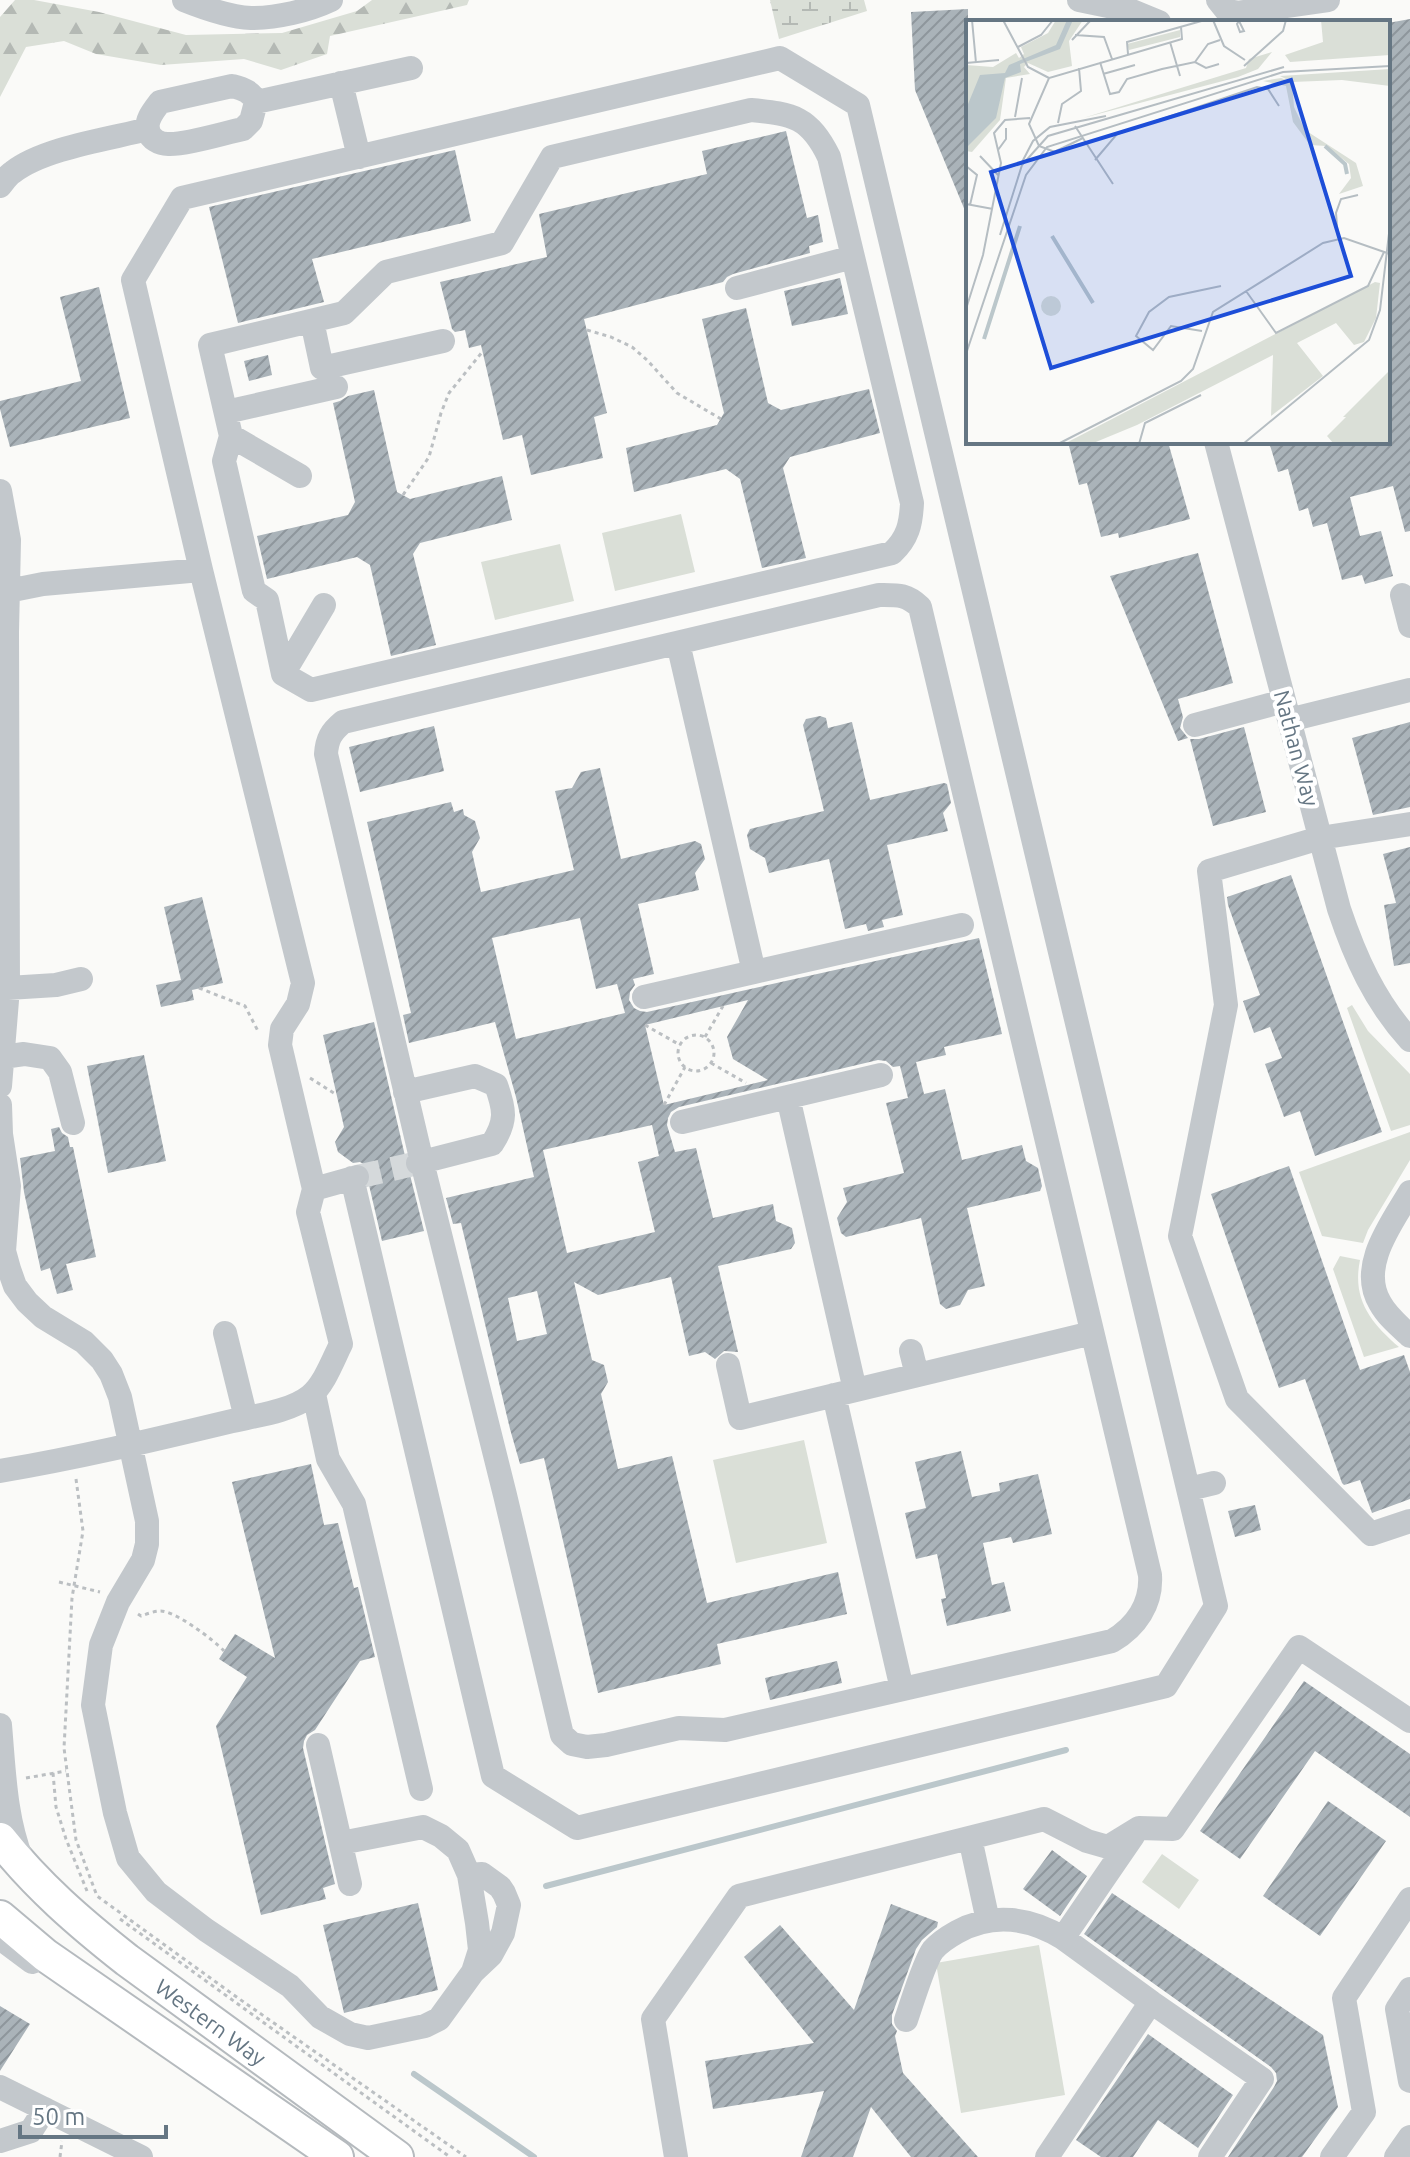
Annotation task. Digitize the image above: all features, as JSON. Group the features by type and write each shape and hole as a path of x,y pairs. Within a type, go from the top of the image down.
{"main road":[{"name":"Western Way","path":"0,1839 58,1904 127,1960 397,2157"},
{"name":"Western Way","path":"0,1917 45,1955 125,2013 337,2157"}],"street":[{"path":"184,0 250,18 290,13 331,0"},
{"path":"1079,0 1133,11 1154,20"},
{"path":"1218,0 1226,10 1237,13 1328,0"},
{"path":"0,1471 130,1446 298,1404 319,1385 341,1344 308,1212 314,1189 280,1045 282,1029 298,1004 303,983 133,280 182,198 780,58 858,105 1216,1606 1166,1686 577,1828 493,1776 354,1178 314,1189"},
{"path":"256,102 411,68"},
{"path":"341,83 359,157"},
{"path":"232,86 244,89 256,102 251,121 243,129 170,145 158,143 148,129 153,111 160,102 232,86"},
{"path":"751,110 782,113 805,123 820,138 829,157 853,257 912,503 911,524 904,541 892,553 311,690 283,674 267,600 254,591 224,461 228,424 210,345 344,313 386,272 502,243 552,157 751,110"},
{"path":"0,186 11,173 56,151 148,129"},
{"path":"737,288 853,257"},
{"path":"312,321 322,368 443,341"},
{"path":"228,424 336,387"},
{"path":"228,424 300,476"},
{"name":"Nathan Way","path":"1217,444 1339,909 1353,949 1379,1001 1410,1040"},
{"path":"0,491 9,540 6,585 8,988 0,1086"},
{"path":"6,585 201,570"},
{"path":"879,595 910,598 920,607 1150,1575 1151,1591 1147,1602 1127,1632 1112,1641 725,1730 679,1728 606,1745 587,1747 572,1744 562,1735 405,1092 326,754 332,732 343,722 879,595"},
{"path":"1402,595 1410,626"},
{"path":"283,674 324,605"},
{"path":"678,643 754,972"},
{"path":"1195,725 1410,690"},
{"path":"1410,824 1320,838 1209,871 1226,1005 1180,1236 1237,1399 1371,1534 1410,1521"},
{"path":"644,997 962,925"},
{"path":"8,988 56,985 81,979"},
{"path":"3,1057 24,1054 50,1058 60,1072 73,1123"},
{"path":"682,1122 881,1075"},
{"path":"405,1092 475,1076 496,1085 504,1106 503,1128 492,1144 420,1162"},
{"path":"788,1097 902,1689"},
{"path":"0,1105 9,1186 4,1251 15,1286 43,1317 84,1342 102,1360 120,1397 147,1521 143,1560 118,1602 101,1645 93,1705 115,1813 128,1858 156,1892 290,1986 320,2017 350,2034 368,2038 425,2026 439,2019 473,1972 491,1955 503,1933 509,1905 504,1893 482,1874 469,1875"},
{"path":"1410,1192 1380,1244 1374,1263 1373,1283 1378,1302 1410,1336"},
{"path":"225,1333 246,1418"},
{"path":"728,1365 740,1418 1092,1333"},
{"path":"911,1351 917,1375"},
{"path":"319,1385 328,1459 354,1504 421,1789"},
{"path":"1189,1489 1214,1483"},
{"path":"676,2157 653,2019 739,1896 1044,1819 1087,1841 1108,1847 1139,1828 1173,1829 1299,1647 1410,1721"},
{"name":"Western Way","path":"0,1725 14,1838 31,1877"},
{"path":"318,1745 350,1884"},
{"path":"341,1843 423,1827 458,1850 469,1875 480,1950 473,1972"},
{"path":"1063,1938 1139,1828"},
{"path":"970,1838 988,1921"},
{"path":"1332,2157 1364,2112 1344,1998 1410,1899"},
{"path":"906,2020 931,1952 944,1939 968,1926 996,1919 1044,1927 1262,2079 1210,2157"},
{"name":"Western Way","path":"0,1938 37,1965 125,2013"},
{"path":"1410,1989 1397,2009 1410,2081"},
{"path":"1047,2157 1151,2002"},
{"path":"0,2087 141,2157"},
{"path":"0,2141 31,2131 45,2109"},
{"path":"1396,2157 1410,2137"}],"path":[{"path":"587,330 632,347 677,393 721,419"},
{"path":"403,495 429,457 449,393 483,351"},
{"path":"705,1037 723,1006"},
{"path":"645,1025 680,1045"},
{"path":"694,1035 705,1037 714,1052 711,1063 696,1071 685,1067 679,1056 683,1040 694,1035"},
{"path":"711,1063 749,1085"},
{"path":"664,1105 685,1067"},
{"path":"74,1467 83,1531 74,1585 64,1726 66,1771 76,1840 97,1896 466,2157"},
{"path":"59,1582 99,1591 141,1616 160,1611 170,1613 214,1640 224,1651"},
{"path":"16,1779 66,1771"},
{"path":"53,1773 56,1807 89,1897 450,2157"}],"green space":[{"path":"15,0 34,0 99,12 186,35 282,33 357,11 372,0 469,0 467,5 330,36 327,54 281,70 244,59 161,65 96,54 64,41 26,47 0,97 0,17"},
{"path":"770,0 864,0 867,11 779,39"},
{"path":"681,514 695,572 615,591 602,533"},
{"path":"560,544 574,601 495,620 481,562"},
{"path":"1352,1005 1368,1031 1410,1074 1410,1125 1391,1131 1347,1008"},
{"path":"1410,1132 1410,1160 1363,1243 1322,1236 1299,1172"},
{"path":"1340,1256 1360,1260 1361,1298 1372,1319 1399,1347 1364,1357 1333,1269"},
{"path":"804,1440 827,1543 736,1563 713,1460"},
{"path":"1162,1854 1199,1880 1179,1909 1142,1882"},
{"path":"1039,1945 1065,2095 961,2113 936,1963"}],"building":[{"path":"968,9 966,213 915,90 911,12"},
{"path":"1410,19 1410,531 1405,532 1393,486 1350,497 1360,536 1381,531 1393,576 1365,584 1362,575 1342,580 1327,523 1313,527 1308,508 1299,511 1288,469 1278,472 1270,444 1390,444 1390,23"},
{"path":"786,131 807,218 818,215 823,242 809,246 810,253 733,274 723,282 584,319 607,413 594,417 603,458 531,475 522,435 503,440 481,345 469,348 465,330 455,332 452,329 440,282 547,257 539,214 707,174 702,151"},
{"path":"455,150 471,221 312,259 324,302 238,323 209,207"},
{"path":"840,278 848,314 792,326 784,291"},
{"path":"99,287 130,418 10,447 0,401 81,381 60,297"},
{"path":"746,308 768,403 781,410 869,389 880,433 790,457 783,468 806,558 762,568 740,479 726,469 634,492 626,448 717,425 724,413 702,319"},
{"path":"268,355 272,375 249,381 244,361"},
{"path":"374,390 397,492 410,499 502,476 512,520 420,543 413,554 436,645 391,656 370,565 357,557 267,579 257,536 348,515 355,502 333,403"},
{"path":"1069,444 1169,444 1190,519 1119,538 1118,533 1101,537 1087,483 1079,485"},
{"path":"1198,553 1233,683 1178,699 1183,717 1180,728 1188,738 1178,741 1110,576"},
{"path":"826,718 828,728 852,722 870,800 947,784 951,803 943,813 948,831 887,845 903,915 882,920 884,927 868,931 866,924 845,929 829,859 769,873 765,858 750,849 747,835 750,829 824,811 803,725 806,719"},
{"path":"1410,722 1410,807 1373,815 1352,738"},
{"path":"434,726 444,771 360,792 349,747"},
{"path":"1244,727 1266,812 1213,826 1190,739"},
{"path":"600,768 621,859 695,841 701,844 705,859 695,873 699,890 638,904 654,974 633,979 635,985 629,1000 640,1011 647,1012 979,938 1002,1034 944,1047 946,1055 916,1062 924,1094 945,1089 962,1160 1022,1145 1026,1161 1038,1168 1042,1186 1040,1191 967,1208 985,1286 968,1290 960,1305 946,1309 940,1304 921,1218 846,1237 841,1233 837,1218 847,1202 843,1188 904,1173 886,1103 908,1098 900,1066 893,1067 886,1061 878,1060 679,1107 671,1112 667,1125 675,1152 696,1148 713,1218 773,1204 776,1221 792,1228 795,1243 791,1249 718,1266 738,1352 724,1351 715,1359 705,1352 689,1356 671,1277 598,1295 574,1282 592,1360 604,1365 608,1382 601,1394 618,1469 672,1456 707,1603 838,1572 847,1614 717,1644 721,1664 598,1693 544,1458 520,1464 461,1223 453,1224 446,1198 534,1177 516,1097 495,1022 409,1043 403,1015 411,1013 367,822 451,802 454,812 463,809 464,815 475,821 480,838 472,852 481,892 574,870 555,791 572,788 581,772","holes":["580,918 596,989 617,984 625,1013 516,1039 492,938","748,1000 727,1037 733,1059 768,1080 664,1105 645,1025","652,1125 659,1156 638,1162 655,1232 567,1253 543,1150","537,1291 547,1334 517,1341 508,1298"]},
{"path":"1410,847 1410,963 1394,966 1384,905 1396,903 1383,854"},
{"path":"1291,875 1382,1132 1315,1156 1300,1111 1284,1117 1265,1064 1282,1058 1270,1027 1254,1033 1243,1001 1260,995 1227,897"},
{"path":"202,897 223,983 192,990 194,1000 161,1007 156,985 181,980 164,907"},
{"path":"374,1022 405,1156 403,1166 410,1175 424,1231 382,1241 369,1185 371,1172 367,1166 360,1162 353,1163 338,1152 335,1142 344,1127 323,1035"},
{"path":"144,1055 166,1161 108,1173 87,1066"},
{"path":"59,1127 68,1137 70,1147 73,1147 96,1257 66,1264 73,1290 57,1294 50,1268 41,1271 20,1158 55,1151 51,1129"},
{"path":"1289,1166 1360,1370 1404,1355 1410,1372 1410,1499 1372,1513 1360,1480 1342,1483 1305,1379 1279,1388 1211,1194"},
{"path":"961,1451 972,1497 1000,1491 999,1483 1038,1474 1052,1534 1013,1543 1011,1537 983,1543 992,1585 1004,1582 1011,1611 947,1626 941,1599 946,1598 937,1554 916,1559 905,1513 926,1508 915,1462"},
{"path":"311,1464 324,1525 338,1523 375,1657 360,1661 315,1730 304,1741 303,1748 335,1884 323,1888 326,1899 261,1915 216,1726 247,1677 219,1659 235,1634 275,1658 232,1482"},
{"path":"1255,1505 1261,1530 1235,1537 1228,1511"},
{"path":"837,1661 842,1683 770,1700 765,1678"},
{"path":"1304,1681 1410,1754 1410,1817 1315,1751 1240,1859 1200,1831"},
{"path":"1328,1801 1386,1841 1320,1936 1263,1896"},
{"path":"1052,1850 1087,1876 1060,1916 1023,1889"},
{"path":"1112,1893 1323,2035 1338,2107 1302,2157 1228,2157 1274,2087 1276,2073 1084,1934"},
{"path":"418,1903 438,1990 344,2013 323,1925"},
{"path":"891,1904 938,1922 916,1949 892,2015 903,2073 978,2157 911,2157 871,2107 853,2157 801,2157 824,2091 713,2109 705,2061 814,2043 744,1957 780,1925 854,2010"},
{"path":"0,2006 30,2024 0,2071"},
{"path":"1148,2034 1233,2095 1198,2148 1158,2120 1133,2157 1101,2157 1076,2140"}],"waterway":[{"path":"546,1886 1066,1750"},
{"path":"414,2074 534,2157"}],"tunnel":[{"path":"357,1177 418,1163"}]}
